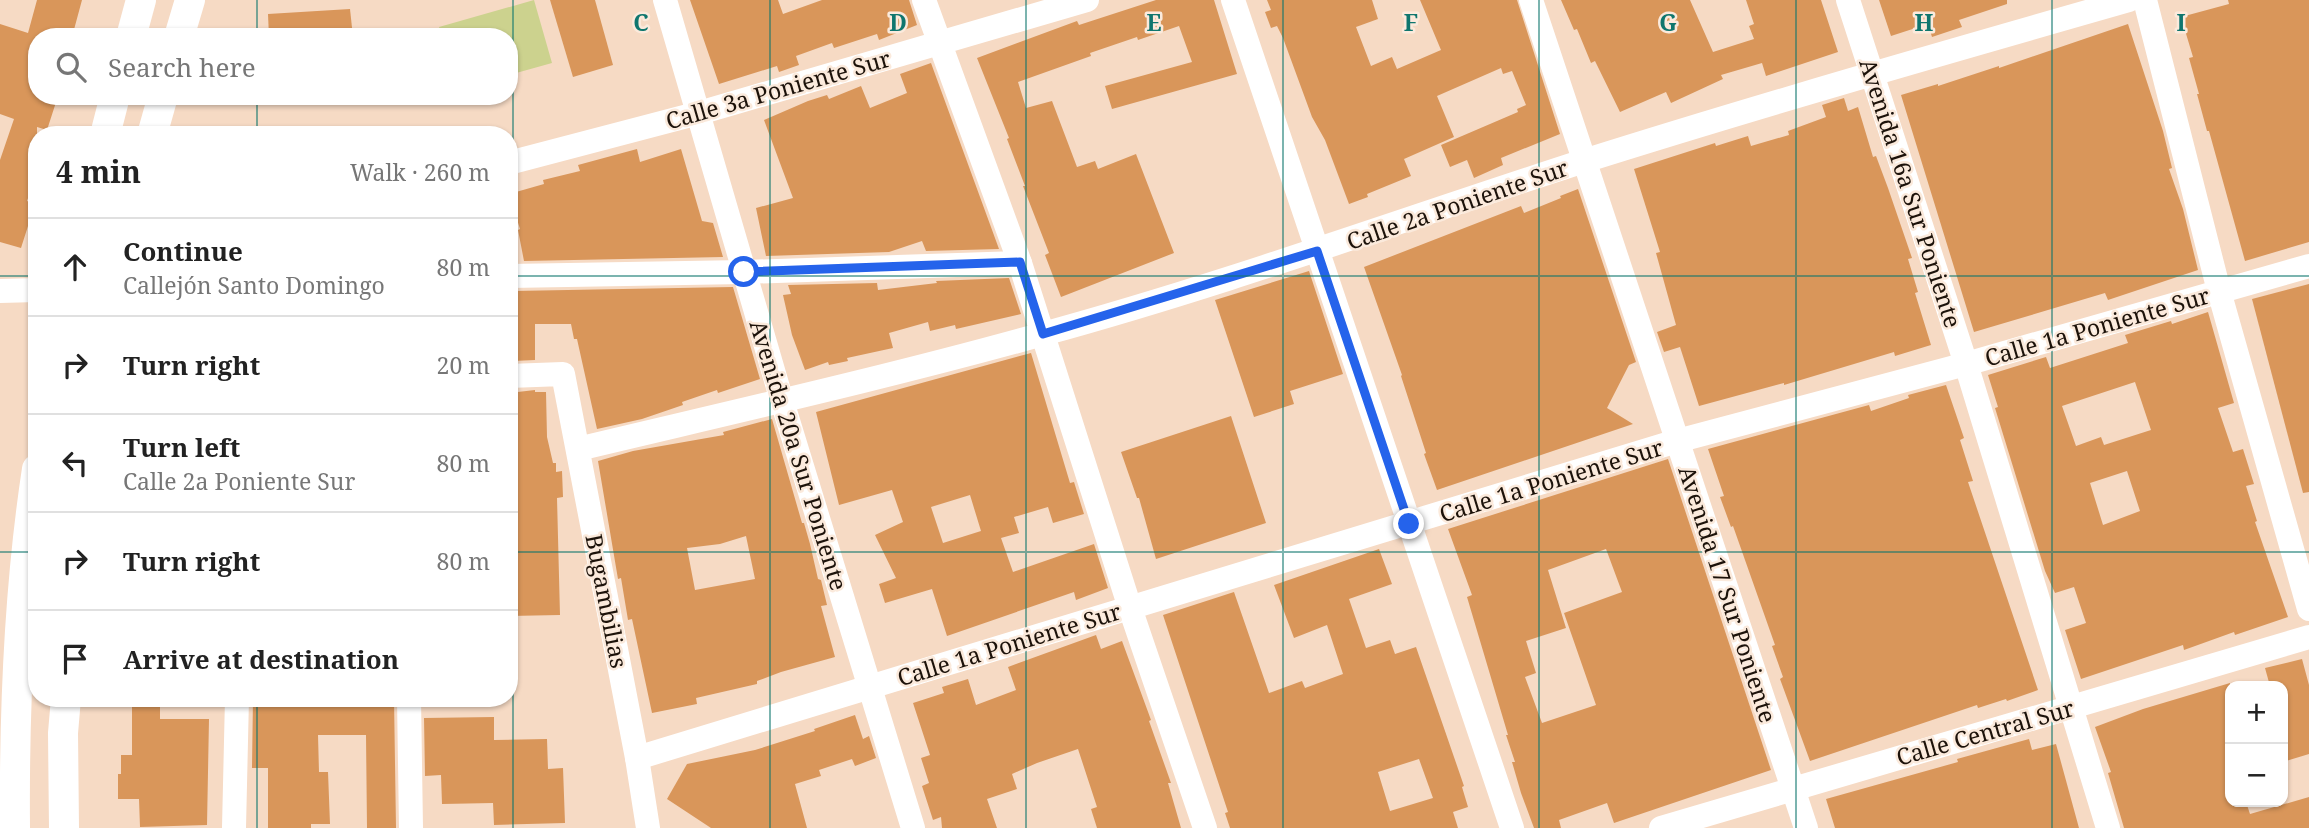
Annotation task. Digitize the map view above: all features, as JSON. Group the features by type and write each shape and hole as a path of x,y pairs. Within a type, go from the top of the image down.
{"main road":[{"path":"133,28 141,0"},
{"path":"182,28 190,0"},
{"path":"107,126 113,105"},
{"path":"155,126 160,105"},
{"path":"15,828 7,765 28,530"},
{"path":"64,828 65,707"}],"street":[{"name":"Avenida 20a Sur Poniente","path":"665,0 782,401 913,828"},
{"path":"924,0 1020,262 1129,608 1205,828"},
{"name":"Calle 3a Poniente Sur","path":"518,161 699,114 1087,0"},
{"path":"1233,0 1512,828"},
{"name":"Avenida 17 Sur Poniente","path":"1531,0 1806,828"},
{"name":"Avenida 16a Sur Poniente","path":"1849,0 1966,364 2108,828"},
{"name":"Calle 2a Poniente Sur","path":"578,449 782,401 1043,334 1317,251 1585,161 1871,74 2129,0"},
{"path":"2145,0 2219,291 2309,609"},
{"path":"518,276 744,272 1020,262"},
{"name":"Calle 1a Poniente Sur","path":"637,758 1677,441 1966,364 2309,266"},
{"path":"0,291 28,290"},
{"name":"Bugambilias","path":"518,376 563,374 648,828"},
{"name":"Calle Central Sur","path":"1661,828 2309,637"},
{"path":"234,828 237,707"},
{"path":"409,707 411,828"}],"green space":[{"path":"534,0 552,63 518,72 518,28 439,27"}],"building":[{"path":"37,0 82,0 74,28 29,28"},
{"path":"550,0 595,0 613,65 573,77"},
{"path":"690,0 778,0 783,14 822,0 909,0 917,25 879,40 877,34 834,48 832,43 796,56 799,65 779,72 777,66 719,84"},
{"path":"1156,0 1214,0 1237,74 1112,109 1105,86 1192,62 1179,26 1090,53 1091,56 1018,82 1026,108 1052,101 1077,167 1095,161 1098,169 1136,154 1174,253 1061,297 1045,255 1049,253 1023,186 1007,139 1009,138 977,58 1077,21 1079,25"},
{"path":"1267,0 1372,0 1378,19 1356,27 1371,66 1392,57 1397,69 1441,50 1420,0 1517,0 1560,134 1501,158 1503,165 1474,178 1467,160 1450,167 1441,145 1518,112 1517,109 1526,105 1512,71 1503,74 1501,68 1437,96 1454,137 1404,159 1411,176 1349,204 1325,140 1312,117 1283,38 1277,26 1271,28 1265,12 1271,10"},
{"path":"1561,0 1690,0 1713,52 1754,39 1749,26 1754,24 1746,0 1821,0 1838,52 1766,76 1762,63 1721,75 1723,79 1671,103 1666,92 1620,112 1595,61 1591,63"},
{"path":"1879,0 2007,0 2007,4 1959,20 1962,27 1932,37 1928,24 1891,36"},
{"path":"2228,0 2309,0 2309,242 2245,261 2197,94 2189,58 2193,57 2181,17 2229,4"},
{"path":"350,9 352,28 269,28 268,14"},
{"path":"0,24 28,33 28,105 55,105 48,126 28,126 28,226 21,248 0,242 0,160 14,119 0,114"},
{"path":"2128,24 2163,131 2172,168 2169,169 2183,209 2198,270 2108,300 2105,293 1974,332 1901,95 1999,68"},
{"path":"931,63 999,249 926,251 922,241 889,252 766,256 756,208 793,198 764,120 808,101 827,95 829,99 861,86 870,108 907,93 900,74"},
{"path":"1844,98 1848,111 1858,107 1873,157 1876,156 1888,188 1912,258 1908,259 1918,292 1915,293 1931,345 1895,356 1894,352 1784,385 1699,406 1680,347 1664,352 1657,332 1676,325 1656,253 1660,252 1634,169 1715,143 1716,146 1748,136 1751,146 1789,135 1788,131 1826,117 1822,105"},
{"path":"637,149 640,162 681,149 702,221 713,223 723,257 524,261 518,230 518,191 544,184 543,180 580,171 578,165"},
{"path":"1578,189 1636,362 1629,365 1607,408 1633,424 1437,490 1402,375 1364,267 1521,206 1524,213"},
{"path":"1309,271 1343,374 1290,391 1294,404 1254,417 1215,300"},
{"path":"1009,278 1021,314 956,329 955,325 930,331 928,322 889,333 893,348 847,358 848,361 829,365 828,362 805,370 792,335 783,295 791,294 788,285 877,283 878,290 937,283 936,281"},
{"path":"2309,284 2309,492 2303,493 2252,299"},
{"path":"733,287 760,379 718,393 717,390 642,419 597,429 577,339 574,339 571,324 535,324 535,360 518,361 518,291"},
{"path":"2208,312 2234,403 2218,408 2233,452 2243,449 2254,484 2246,486 2257,521 2255,522 2288,617 2184,650 2183,645 2081,679 2065,630 2086,623 2074,587 2055,593 2045,571 1995,408 1998,407 1988,375 2046,357 2050,368 2128,343 2125,335 2171,321 2172,324","holes":["2135,382 2151,430 2104,445 2101,437 2076,446 2062,406","2127,471 2140,511 2103,525 2090,483"]},
{"path":"1031,353 1070,483 1074,482 1084,514 1053,523 1048,507 1014,517 1019,533 1001,538 1013,572 1094,544 1108,588 1076,600 1074,592 947,636 932,589 885,603 879,584 896,578 875,535 903,522 892,490 839,505 816,412","holes":["970,495 981,531 943,543 931,507"]},
{"path":"1946,385 1964,438 1960,440 1973,481 1968,482 2038,690 2007,701 2006,699 1978,708 1977,705 1810,761 1780,679 1783,677 1772,646 1775,645 1720,497 1724,496 1708,449 1869,405 1871,411 1909,398 1908,395"},
{"path":"518,392 546,392 547,437 553,463 556,463 556,472 562,471 563,497 557,498 560,615 518,616"},
{"path":"1231,416 1266,523 1156,559 1139,498 1121,452"},
{"path":"772,419 818,579 821,580 827,605 821,606 835,657 781,672 757,681 757,684 696,698 697,704 652,713 632,619 628,620 621,578 618,579 598,461 633,451 724,435 723,432","holes":["746,536 755,579 695,590 687,548 720,544"]},
{"path":"1668,459 1771,770 1614,823 1607,803 1559,820 1561,828 1534,828 1512,762 1515,762 1508,735 1467,597 1472,595 1448,529","holes":["1606,549 1622,592 1564,613 1596,705 1542,723 1525,677 1536,673 1526,641 1566,628 1548,570"]},
{"path":"1379,549 1392,584 1349,599 1366,648 1390,640 1395,654 1416,647 1464,786 1462,787 1468,807 1453,812 1458,828 1230,828 1225,813 1228,812 1163,615 1234,592 1269,693 1302,681 1305,688 1343,674 1327,625 1294,638 1274,585","holes":["1419,759 1433,798 1390,811 1378,772"]},
{"path":"1096,635 1101,649 1122,641 1171,783 1168,783 1181,828 1097,828 1091,809 1097,807 1078,749 1012,774 1017,789 987,799 997,828 942,828 941,817 933,820 922,786 929,783 921,758 930,755 913,703 944,693 942,687 968,679 976,705 1016,690 1008,667"},
{"path":"2302,659 2309,685 2309,754 2288,760 2288,681 2269,681 2265,668"},
{"path":"2225,684 2225,807 2248,807 2250,814 2274,807 2288,807 2288,803 2309,797 2309,828 2124,828 2108,773 2111,772 2095,727 2143,709"},
{"path":"132,707 160,707 160,719 209,719 207,825 140,827 139,799 118,799 121,755 132,755"},
{"path":"253,707 394,707 396,828 367,828 366,735 318,735 319,772 328,772 330,824 311,824 311,828 268,828 268,768 252,768"},
{"path":"855,715 863,739 869,736 876,758 855,766 852,759 819,770 821,776 795,784 807,828 711,828 667,799 687,764 755,750"},
{"path":"494,717 494,740 547,739 548,769 563,768 565,823 494,825 493,803 442,804 441,775 425,776 424,718"},
{"path":"2029,739 2032,750 2056,744 2079,828 1835,828 1826,799"}],"route":[{"path":"744,272 1020,262 1043,334 1317,251 1409,524"}]}
